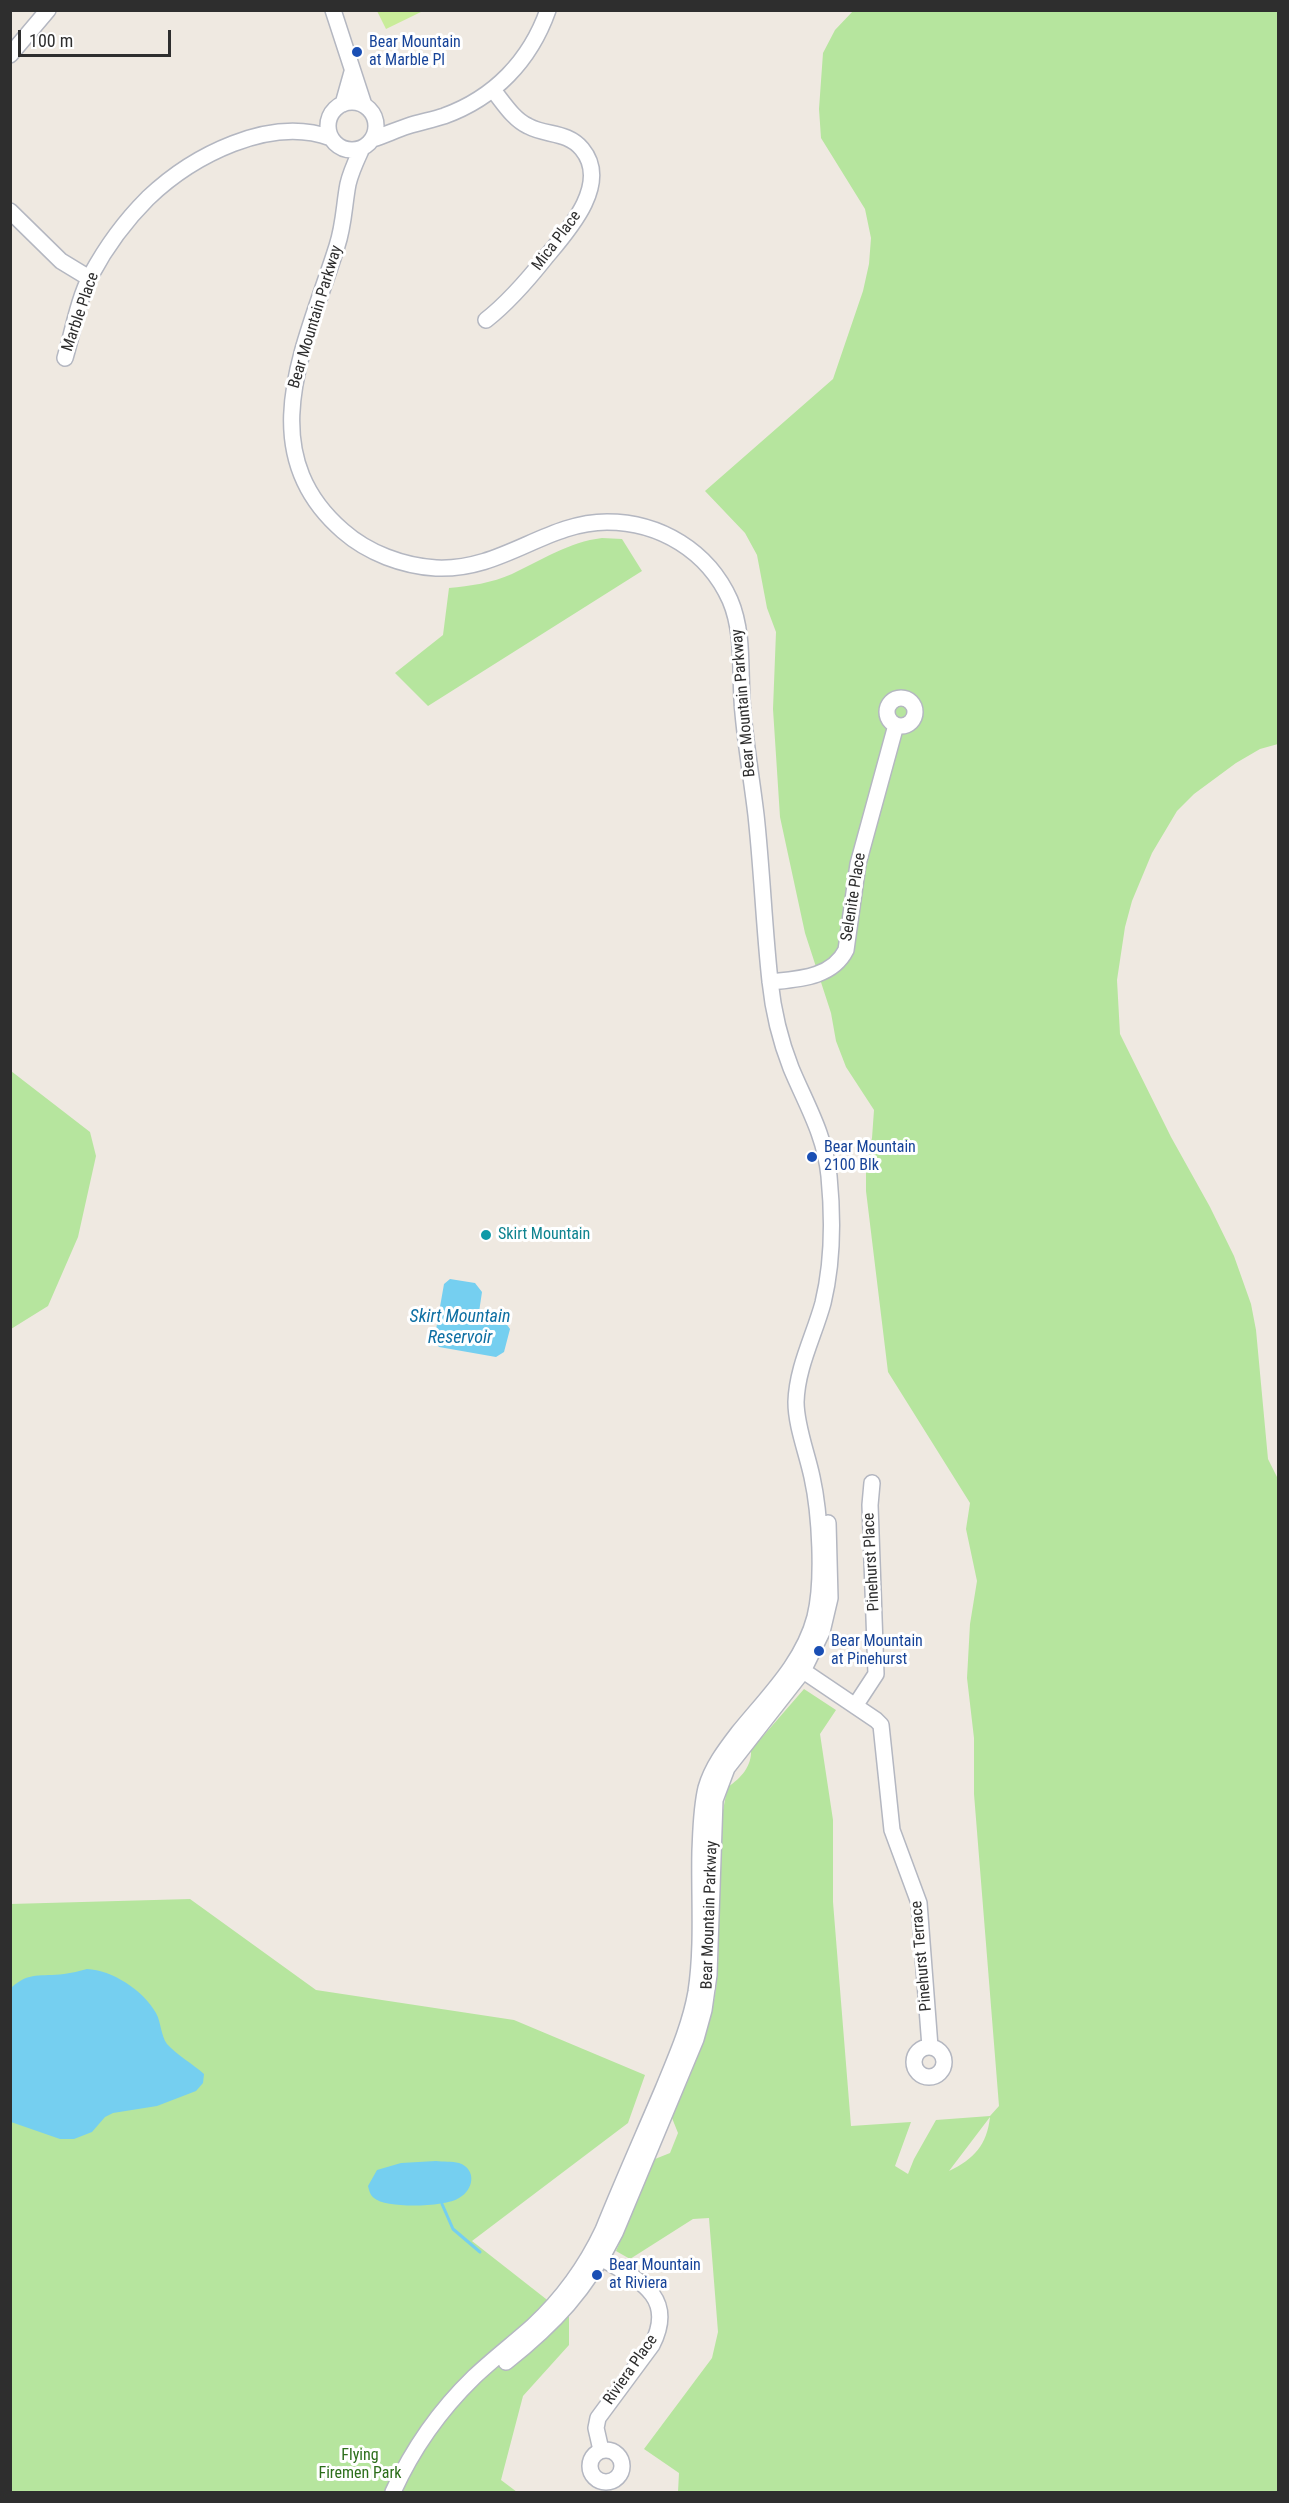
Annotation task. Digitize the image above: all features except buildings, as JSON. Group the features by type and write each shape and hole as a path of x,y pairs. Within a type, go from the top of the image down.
{"street":[{"path":"10,55 48,10"},
{"path":"333,10 364,105 374,119 376,129 367,143"},
{"path":"352,72 343,104 330,117 335,142 355,150 407,126 445,116 481,99 494,90 523,59 539,33 548,10"},
{"name":"Mica Place","path":"486,320 512,299 574,222 585,200 590,176 589,163 583,150 574,141 561,135 538,131 521,122 494,90"},
{"path":"343,104 364,105"},
{"name":"Marble Place","path":"298,130 304,125 330,117"},
{"path":"374,119 407,126"},
{"name":"Marble Place","path":"65,358 89,278 129,218 172,178 202,159 254,138 298,130 335,142"},
{"name":"Bear Mountain Parkway","path":"335,142 348,182 346,211 292,393 290,437 302,478 324,513 353,539 391,559 411,565 449,568 483,563 570,527 611,522 633,524 671,537 696,553 708,565 729,598 739,630 742,698 755,811 770,982 783,1046 821,1135 829,1177 831,1229 827,1282 819,1317 804,1359 799,1385 822,1482 830,1559 827,1614 818,1644 798,1668 735,1757 719,1785 713,1819 709,1975 704,2010 696,2039 672,2098 596,2255 584,2286 558,2317 481,2383 454,2411 422,2457 403,2493"},
{"name":"Bear Mountain Parkway","path":"348,182 367,143"},
{"path":"10,211 61,261 89,278"},
{"name":"Selenite Place","path":"770,982 803,979 826,970 841,959 846,951 856,870 896,725"},
{"name":"Pinehurst Place","path":"855,1706 876,1674 870,1505 872,1483"},
{"name":"Pinehurst Terrace","path":"798,1668 876,1720 883,1732 892,1830 919,1903 930,2047"},
{"name":"Bear Mountain Parkway","path":"393,2493 415,2452 447,2406 549,2309 596,2255"},
{"name":"Riviera Place","path":"596,2255 649,2288 659,2308 661,2320 659,2331 652,2345 598,2418 596,2428 601,2450"}],"green space":[{"path":"377,11 423,11 386,29"},
{"path":"853,11 1278,11 1278,744 1260,749 1236,763 1194,794 1177,811 1152,853 1132,901 1125,927 1117,980 1120,1034 1234,1256 1251,1304 1256,1330 1268,1459 1278,1479 1278,2492 678,2492 679,2473 644,2449 712,2358 718,2332 709,2218 693,2219 630,2259 616,2251 655,2159 670,2153 678,2133 672,2118 694,2067 711,2015 719,1955 720,1833 728,1787 745,1771 750,1761 751,1750 804,1689 836,1710 820,1734 833,1820 833,1902 851,2126 911,2122 895,2166 908,2174 936,2120 990,2116 999,2106 974,1794 974,1738 967,1678 970,1624 977,1581 966,1529 970,1503 888,1372 866,1191 866,1165 872,1138 874,1110 846,1067 836,1041 831,1013 805,933 780,817 773,709 776,632 767,608 757,555 745,533 705,491 833,379 863,291 869,264 871,238 865,209 821,138 819,109 823,53 835,30","holes":["990,2117 978,2150 966,2161 949,2171"]},
{"path":"602,538 622,539 642,571 428,706 395,673 443,635 449,588 497,580 567,547"},
{"path":"11,1071 90,1132 96,1156 78,1237 48,1306 11,1329"},
{"name":"Flying Firemen Park","path":"190,1899 316,1990 514,2020 645,2075 628,2123 472,2241 569,2317 569,2345 523,2396 501,2480 517,2492 11,2492 10,1904"}],"water":[{"name":"Skirt Mountain Reservoir","path":"450,1279 475,1283 482,1292 479,1312 483,1318 505,1322 510,1329 504,1352 496,1357 439,1347 434,1341 444,1284"},
{"path":"87,1969 116,1977 135,1989 156,2013 167,2044 204,2074 203,2083 196,2091 157,2106 113,2113 105,2117 92,2132 74,2139 60,2139 11,2122 11,1988 30,1977"},
{"path":"436,2161 459,2163 469,2170 470,2185 459,2198 442,2203 416,2206 381,2202 371,2194 368,2186 377,2170 401,2163"}],"waterway":[{"path":"442,2204 453,2229 480,2252"}],"place":[{"name":"Bear Mountain at Marble Pl","path":"357,52"},
{"name":"Bear Mountain 2100 Blk","path":"812,1157"},
{"name":"Skirt Mountain","path":"486,1235"},
{"name":"Bear Mountain at Pinehurst","path":"819,1651"},
{"name":"Bear Mountain at Riviera","path":"597,2275"}]}
